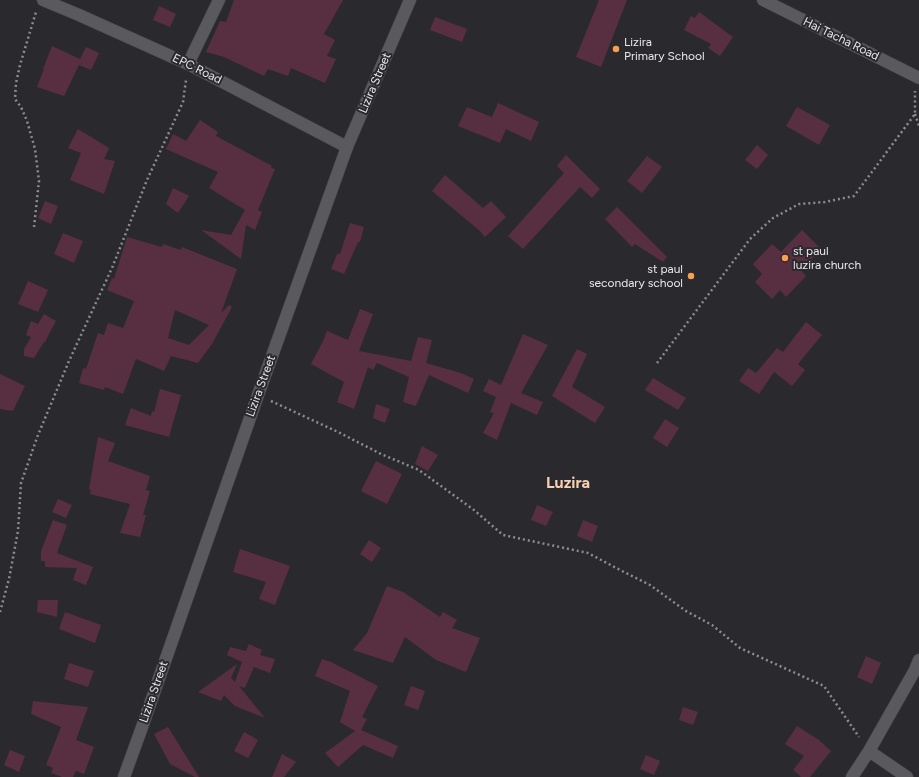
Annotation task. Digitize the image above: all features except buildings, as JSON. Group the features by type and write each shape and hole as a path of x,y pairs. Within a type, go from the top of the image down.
{"street":[{"name":"EPC Road","path":"43,0 188,64 347,147"},
{"path":"188,64 219,0"},
{"name":"Lizira Street","path":"124,777 347,147 410,0"},
{"name":"Hai Tacha Road","path":"763,0 917,77"},
{"path":"852,777 869,752 915,670 919,660"},
{"path":"869,752 908,777"}],"path":[{"path":"34,227 39,181 35,149 21,107 15,99 16,83 20,65 36,11"},
{"path":"0,612 9,579 18,530 21,483 38,434 69,361 112,268 148,180 183,102 188,64"},
{"path":"917,77 915,114 919,126"},
{"path":"657,363 750,239 773,218 799,204 825,202 854,196 915,114"},
{"path":"258,395 338,432 381,454 419,470 474,510 503,535 588,553 650,585 686,610 712,625 740,648 824,686 869,752"}],"place":[{"name":"Lizira Primary School","path":"616,49"},
{"name":"st paul luzira church","path":"785,258"},
{"name":"st paul secondary school","path":"691,276"}],"district":[{"name":"Luzira","path":"568,483"}]}
